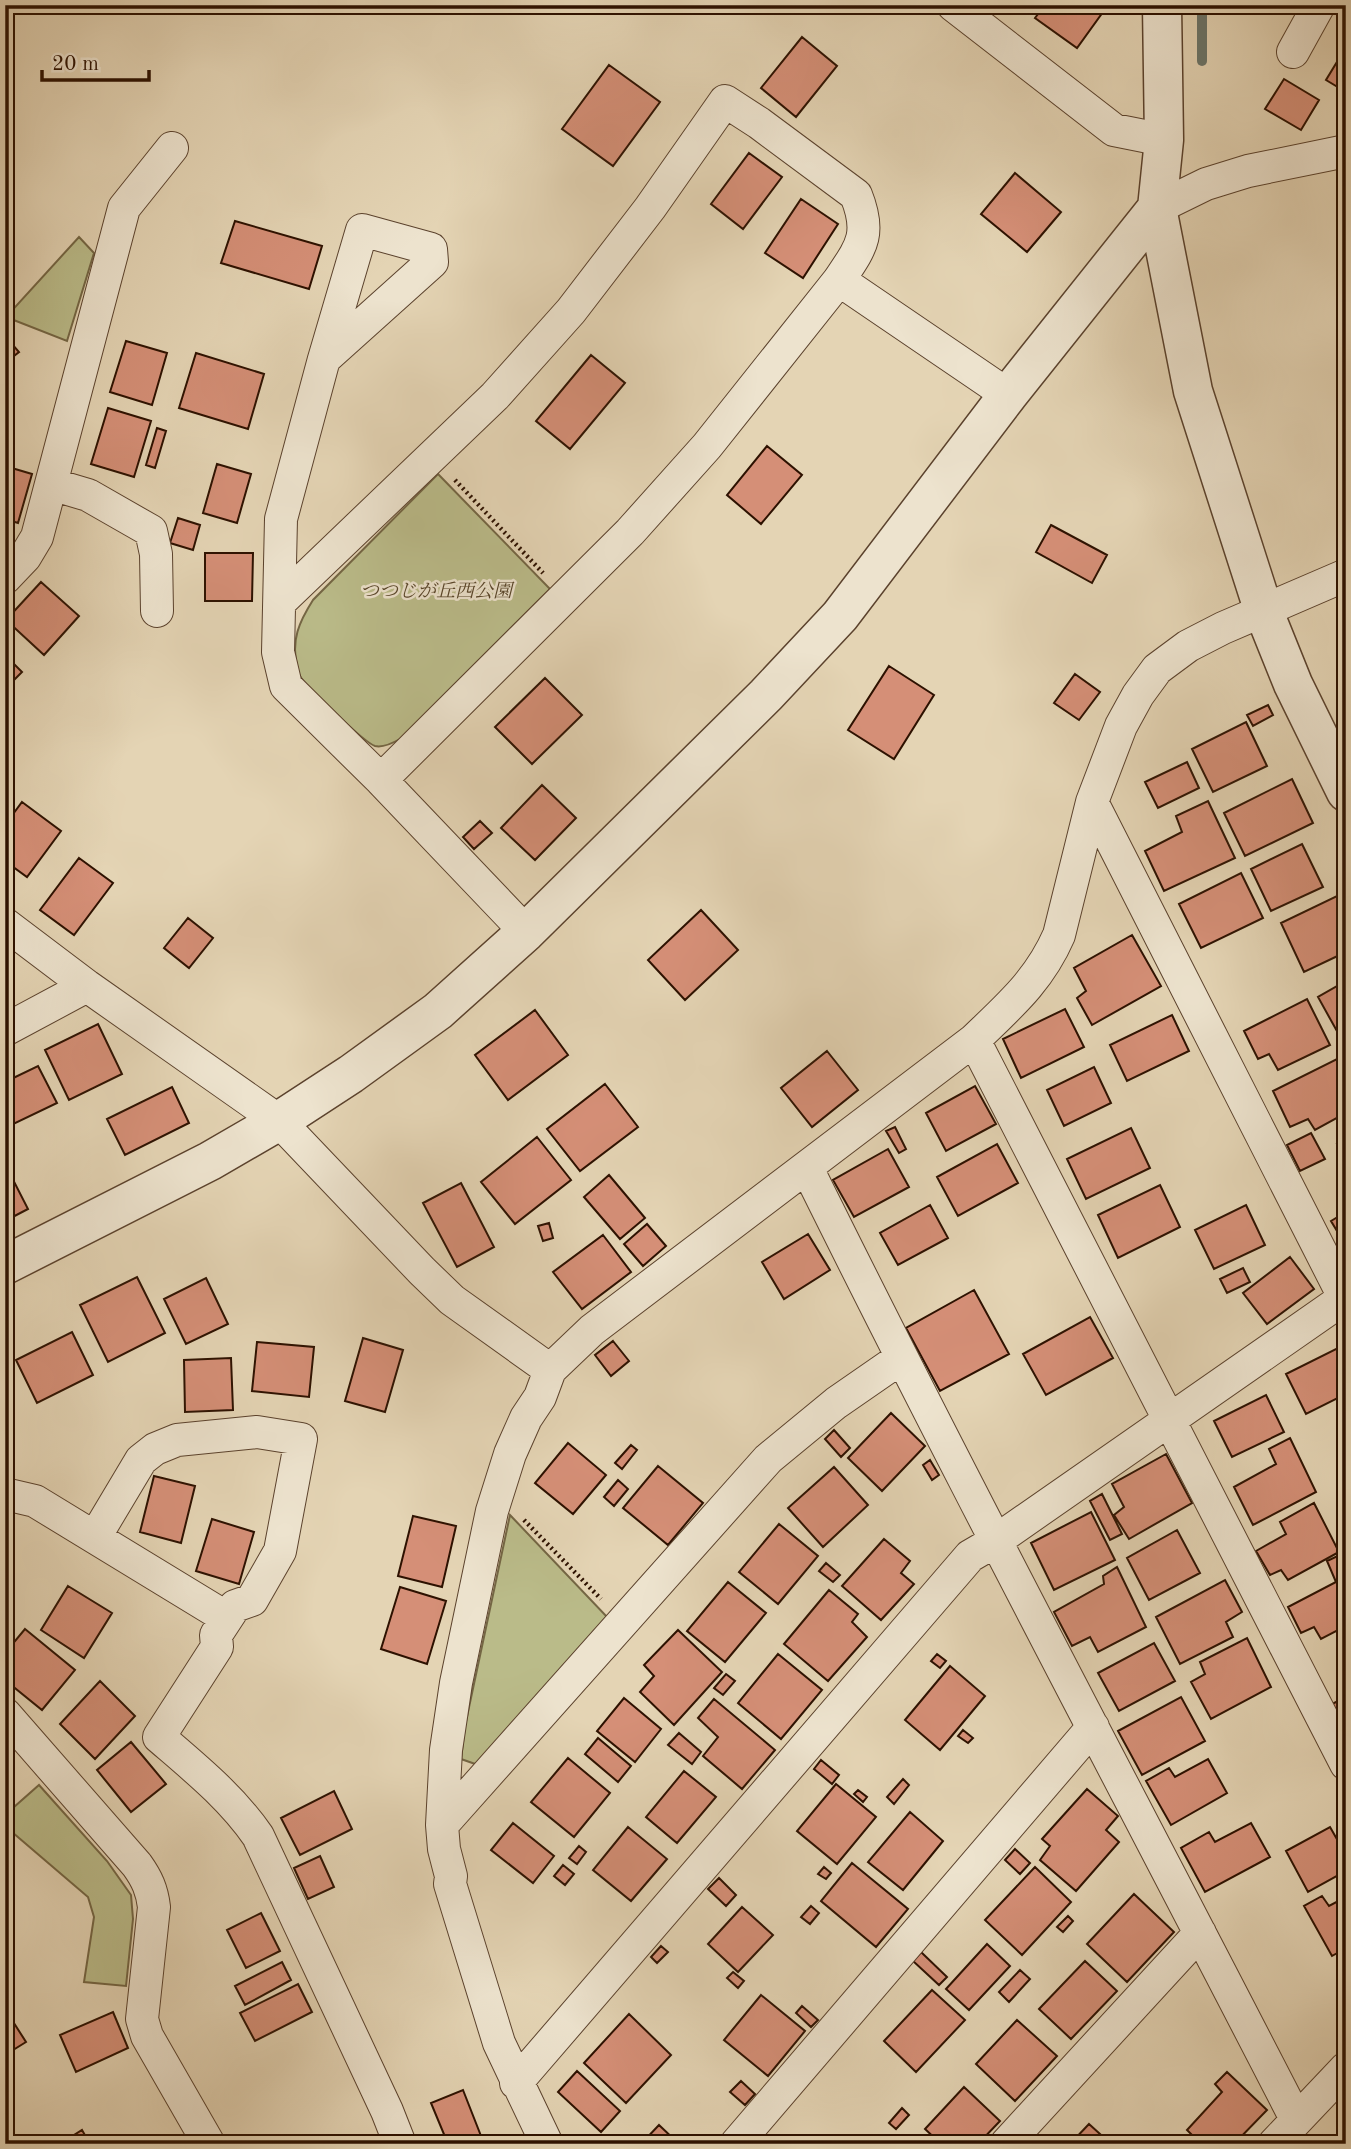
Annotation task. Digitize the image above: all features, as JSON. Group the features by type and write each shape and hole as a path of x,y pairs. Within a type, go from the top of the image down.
{"street":[{"path":"953,5 1114,130 1164,140"},
{"path":"1162,5 1164,140 1157,208 1193,391 1264,612 1293,684 1346,792"},
{"path":"1293,52 1319,5"},
{"path":"280,602 495,396 570,311 650,208 725,102 759,123 856,195 863,212 861,247 839,280 707,446 629,532 381,780"},
{"path":"5,578 26,557 37,537 124,208 172,148"},
{"path":"5,1265 210,1161 279,1121 438,1012 526,932 766,695 840,616 1008,395 1157,208 1206,184 1248,171 1346,150"},
{"path":"839,280 1008,395"},
{"path":"324,359 281,519 278,652 286,686 381,780 526,932"},
{"path":"51,484 88,495 151,531 156,554 157,611"},
{"path":"547,2144 499,2043 450,1884 442,1825 446,1750 454,1697 492,1511 510,1454 526,1418 540,1397 550,1370 592,1330 974,1040 1029,986 1052,952 1059,934 1092,802 1121,726 1138,695 1157,669 1188,646 1223,628 1346,575"},
{"path":"516,2083 970,1556 1345,1299 1092,802"},
{"path":"5,924 87,986 279,1121 422,1272 452,1300 550,1370"},
{"path":"5,1030 87,986"},
{"path":"974,1040 1346,1764"},
{"path":"807,1168 994,1542 1296,2119"},
{"path":"442,1825 768,1460 836,1403 901,1358"},
{"path":"95,1537 141,1460 155,1449 177,1440 257,1432 301,1439 280,1551 252,1600 235,1606 227,1618 216,1635 217,1647 159,1737 231,1801 258,1836 400,2144"},
{"path":"5,1494 35,1501 227,1618"},
{"path":"5,1714 148,1881 154,1907 142,2019 147,2036 209,2144"},
{"path":"736,2144 1093,1727"},
{"path":"1006,2144 1200,1933"},
{"path":"1274,2144 1346,2068"}],"path":[{"path":"432,457 566,596"},
{"path":"498,1493 623,1622"}],"green space":[{"path":"79,237 94,253 67,341 6,317"},
{"name":"つつじが丘西公園","path":"438,474 550,589 400,739 385,746 375,746 336,714 300,676 295,657 296,639 313,600"},
{"path":"510,1515 609,1619 481,1766 461,1759 465,1726"},
{"path":"39,1785 107,1861 131,1895 133,1919 126,1986 84,1982 94,1917 88,1897 5,1826 5,1815"}],"building":[{"path":"1045,5 1108,5 1077,48 1035,18"},
{"path":"802,37 837,66 796,117 761,88"},
{"path":"1346,47 1346,92 1326,80"},
{"path":"609,65 660,102 613,166 562,129"},
{"path":"1284,79 1319,100 1301,130 1265,109"},
{"path":"749,153 782,177 743,229 711,204"},
{"path":"1015,173 1061,212 1027,252 981,214"},
{"path":"801,199 838,224 803,278 765,253"},
{"path":"235,221 322,246 309,289 221,263"},
{"path":"5,336 19,352 5,363"},
{"path":"126,341 167,353 152,405 110,392"},
{"path":"196,353 264,374 248,429 179,408"},
{"path":"591,355 625,383 570,449 536,421"},
{"path":"108,408 151,421 134,477 91,464"},
{"path":"157,428 166,431 155,468 146,465"},
{"path":"767,446 802,475 761,524 727,495"},
{"path":"217,464 251,474 237,523 203,513"},
{"path":"5,466 32,474 18,523 5,519"},
{"path":"178,518 200,525 193,550 170,543"},
{"path":"1051,525 1107,555 1092,583 1036,552"},
{"path":"205,553 253,553 252,601 205,601"},
{"path":"41,582 79,616 44,655 6,620"},
{"path":"5,655 22,672 5,689"},
{"path":"889,666 934,695 894,759 848,730"},
{"path":"1075,674 1100,692 1079,720 1054,703"},
{"path":"545,678 582,715 532,764 495,727"},
{"path":"1268,705 1273,715 1253,726 1247,715"},
{"path":"1246,722 1267,766 1213,792 1192,749"},
{"path":"1187,762 1199,788 1158,808 1145,782"},
{"path":"1292,779 1313,823 1245,856 1224,813"},
{"path":"5,781 13,788 5,795"},
{"path":"542,785 576,818 535,860 501,828"},
{"path":"1208,801 1235,858 1164,891 1145,851 1182,832 1176,816"},
{"path":"22,802 61,831 27,877 5,861 5,825"},
{"path":"480,821 492,833 474,849 463,837"},
{"path":"1302,844 1323,887 1271,911 1251,869"},
{"path":"79,858 113,883 74,935 40,910"},
{"path":"1241,873 1263,918 1201,948 1179,904"},
{"path":"1337,896 1346,915 1346,952 1304,972 1281,923"},
{"path":"701,910 738,950 685,1000 648,960"},
{"path":"188,918 213,938 189,968 164,948"},
{"path":"1132,935 1161,986 1092,1025 1077,998 1086,991 1074,968"},
{"path":"1346,981 1346,1029 1338,1033 1318,997"},
{"path":"1307,999 1330,1045 1278,1070 1269,1054 1258,1059 1244,1031"},
{"path":"1065,1009 1084,1047 1021,1078 1003,1039"},
{"path":"535,1010 568,1055 508,1100 475,1055"},
{"path":"1172,1015 1189,1051 1127,1081 1110,1045"},
{"path":"98,1024 122,1074 69,1100 45,1050"},
{"path":"827,1051 858,1090 812,1127 781,1088"},
{"path":"1339,1058 1346,1072 1346,1113 1315,1130 1308,1119 1290,1127 1273,1091"},
{"path":"38,1066 57,1103 5,1128 5,1082"},
{"path":"1094,1067 1111,1103 1064,1126 1047,1090"},
{"path":"605,1084 638,1127 580,1171 547,1129"},
{"path":"975,1086 996,1124 946,1151 926,1113"},
{"path":"172,1087 189,1123 125,1155 107,1119"},
{"path":"895,1127 906,1149 899,1153 886,1131"},
{"path":"1131,1128 1150,1168 1086,1199 1067,1159"},
{"path":"1311,1133 1325,1159 1300,1171 1287,1145"},
{"path":"537,1137 571,1180 515,1224 481,1182"},
{"path":"1346,1139 1346,1161 1337,1144"},
{"path":"997,1144 1018,1183 958,1216 937,1177"},
{"path":"888,1149 909,1187 854,1217 833,1180"},
{"path":"5,1164 28,1209 5,1221"},
{"path":"609,1175 645,1218 620,1239 584,1197"},
{"path":"461,1183 494,1247 457,1267 423,1203"},
{"path":"1160,1185 1180,1227 1118,1258 1098,1215"},
{"path":"930,1205 948,1238 898,1265 880,1233"},
{"path":"1246,1205 1265,1245 1214,1269 1195,1230"},
{"path":"1346,1212 1346,1246 1331,1221"},
{"path":"549,1223 553,1238 543,1241 538,1226"},
{"path":"647,1224 666,1246 643,1266 624,1244"},
{"path":"808,1234 830,1270 784,1299 762,1262"},
{"path":"603,1235 631,1272 582,1309 553,1272"},
{"path":"1290,1257 1314,1289 1267,1324 1243,1293"},
{"path":"1243,1268 1250,1282 1227,1293 1220,1279"},
{"path":"137,1277 165,1333 108,1362 80,1305"},
{"path":"206,1278 228,1324 186,1344 164,1299"},
{"path":"974,1290 1009,1354 940,1391 906,1328"},
{"path":"1090,1317 1113,1358 1046,1395 1023,1354"},
{"path":"72,1332 93,1375 37,1403 16,1360"},
{"path":"363,1338 403,1350 385,1412 345,1401"},
{"path":"613,1341 629,1361 611,1376 595,1355"},
{"path":"257,1342 314,1347 309,1397 252,1391"},
{"path":"1340,1347 1346,1359 1346,1394 1306,1414 1286,1374"},
{"path":"231,1358 233,1410 185,1412 184,1360"},
{"path":"1266,1395 1284,1432 1232,1457 1214,1421"},
{"path":"891,1413 925,1446 882,1491 848,1458"},
{"path":"834,1430 850,1448 841,1457 825,1439"},
{"path":"1290,1438 1316,1492 1253,1525 1234,1487 1276,1464 1269,1449"},
{"path":"568,1443 606,1475 573,1514 535,1483"},
{"path":"631,1445 637,1450 622,1469 615,1463"},
{"path":"1166,1454 1192,1503 1129,1539 1114,1515 1124,1507 1112,1484"},
{"path":"930,1460 939,1475 932,1480 923,1465"},
{"path":"658,1466 703,1503 668,1545 623,1508"},
{"path":"834,1467 868,1505 823,1547 788,1508"},
{"path":"154,1476 195,1486 181,1543 140,1532"},
{"path":"618,1480 628,1489 614,1506 604,1497"},
{"path":"1102,1494 1122,1534 1110,1540 1090,1501"},
{"path":"1314,1503 1339,1552 1288,1580 1281,1570 1270,1575 1256,1551 1286,1534 1280,1522"},
{"path":"1091,1512 1115,1560 1054,1590 1031,1543"},
{"path":"413,1516 456,1526 442,1587 398,1576"},
{"path":"212,1519 254,1532 239,1584 196,1571"},
{"path":"779,1524 818,1556 778,1604 739,1572"},
{"path":"1177,1530 1200,1573 1149,1600 1127,1558"},
{"path":"884,1539 910,1561 901,1573 914,1584 881,1620 842,1586"},
{"path":"1346,1552 1346,1626 1321,1639 1314,1627 1301,1633 1288,1607 1336,1582 1327,1561"},
{"path":"826,1563 840,1575 833,1582 819,1571"},
{"path":"1117,1567 1146,1627 1098,1652 1090,1637 1072,1646 1054,1612 1104,1584 1103,1576"},
{"path":"1225,1580 1242,1612 1226,1622 1233,1637 1180,1664 1156,1617"},
{"path":"728,1582 766,1613 725,1662 687,1631"},
{"path":"68,1586 112,1613 84,1658 41,1630"},
{"path":"400,1587 446,1601 427,1664 381,1649"},
{"path":"829,1590 858,1614 852,1622 867,1637 828,1681 784,1644"},
{"path":"25,1629 75,1670 42,1710 5,1680 5,1653"},
{"path":"678,1630 722,1672 674,1725 640,1692 654,1676 644,1665"},
{"path":"1247,1638 1271,1687 1211,1719 1191,1682 1205,1674 1200,1662"},
{"path":"1154,1643 1175,1681 1119,1711 1098,1673"},
{"path":"778,1654 822,1690 781,1739 738,1703"},
{"path":"937,1654 946,1661 940,1668 931,1661"},
{"path":"950,1666 985,1696 940,1750 905,1720"},
{"path":"726,1674 735,1681 723,1695 714,1688"},
{"path":"100,1681 135,1716 95,1759 60,1724"},
{"path":"1181,1697 1205,1741 1142,1775 1118,1731"},
{"path":"1346,1697 1346,1729 1332,1704"},
{"path":"624,1698 661,1729 635,1762 597,1731"},
{"path":"714,1699 775,1750 742,1789 703,1756 718,1737 698,1718"},
{"path":"963,1730 973,1738 968,1743 958,1736"},
{"path":"679,1733 701,1752 692,1764 668,1745"},
{"path":"598,1738 631,1766 618,1782 585,1754"},
{"path":"131,1742 166,1784 131,1812 97,1770"},
{"path":"568,1758 610,1793 574,1837 531,1802"},
{"path":"1208,1759 1227,1793 1171,1825 1146,1781 1169,1768 1175,1777"},
{"path":"821,1760 839,1775 832,1784 814,1769"},
{"path":"684,1771 716,1797 677,1843 646,1817"},
{"path":"903,1779 909,1785 894,1804 887,1797"},
{"path":"836,1784 876,1817 837,1864 797,1831"},
{"path":"1087,1789 1118,1816 1106,1830 1119,1842 1076,1891 1040,1860 1050,1846 1042,1839"},
{"path":"858,1790 867,1797 863,1802 854,1794"},
{"path":"334,1791 352,1829 300,1855 281,1818"},
{"path":"910,1812 943,1841 903,1890 868,1862"},
{"path":"513,1823 554,1856 533,1883 491,1850"},
{"path":"1251,1823 1270,1857 1205,1892 1181,1848 1209,1832 1215,1842"},
{"path":"628,1827 667,1859 631,1901 593,1870"},
{"path":"1330,1827 1346,1855 1346,1871 1308,1892 1286,1851"},
{"path":"579,1846 586,1852 577,1864 569,1858"},
{"path":"1015,1849 1030,1863 1020,1874 1005,1860"},
{"path":"320,1856 334,1887 308,1899 294,1868"},
{"path":"852,1863 908,1909 876,1947 821,1901"},
{"path":"563,1865 574,1874 565,1885 554,1876"},
{"path":"824,1867 831,1873 826,1879 818,1874"},
{"path":"1035,1867 1071,1902 1022,1955 985,1920"},
{"path":"719,1878 736,1895 726,1906 708,1889"},
{"path":"1134,1894 1174,1932 1127,1982 1087,1944"},
{"path":"1322,1896 1329,1906 1346,1897 1346,1948 1332,1956 1304,1906"},
{"path":"811,1906 819,1913 810,1924 801,1917"},
{"path":"742,1907 773,1935 738,1972 708,1944"},
{"path":"261,1913 280,1951 246,1968 227,1930"},
{"path":"1068,1916 1073,1921 1063,1932 1057,1927"},
{"path":"987,1944 1010,1966 969,2010 946,1989"},
{"path":"661,1946 668,1952 657,1963 651,1957"},
{"path":"921,1952 947,1977 939,1985 913,1961"},
{"path":"1085,1961 1117,1991 1071,2039 1039,2009"},
{"path":"282,1962 291,1980 245,2005 235,1986"},
{"path":"1020,1970 1030,1979 1009,2002 999,1992"},
{"path":"733,1972 744,1981 738,1988 727,1978"},
{"path":"298,1984 312,2012 255,2041 240,2013"},
{"path":"932,1990 965,2020 916,2072 884,2041"},
{"path":"761,1995 805,2031 768,2076 724,2040"},
{"path":"802,2006 818,2020 811,2027 796,2013"},
{"path":"5,2009 26,2042 5,2055"},
{"path":"113,2012 128,2048 76,2072 60,2035"},
{"path":"629,2014 671,2055 626,2103 584,2063"},
{"path":"1017,2020 1057,2056 1015,2101 976,2064"},
{"path":"577,2071 620,2111 601,2132 558,2092"},
{"path":"1227,2072 1267,2110 1234,2144 1201,2144 1187,2130 1222,2092 1215,2084"},
{"path":"741,2081 755,2094 745,2105 730,2092"},
{"path":"964,2087 1000,2121 978,2144 941,2144 925,2129"},
{"path":"463,2090 481,2136 464,2144 448,2144 431,2103"},
{"path":"902,2108 909,2115 896,2129 889,2123"},
{"path":"1089,2124 1111,2144 1070,2144"},
{"path":"659,2125 679,2144 641,2144"},
{"path":"82,2130 90,2144 60,2144"}],"waterway":[{"path":"1202,5 1202,61"}]}
